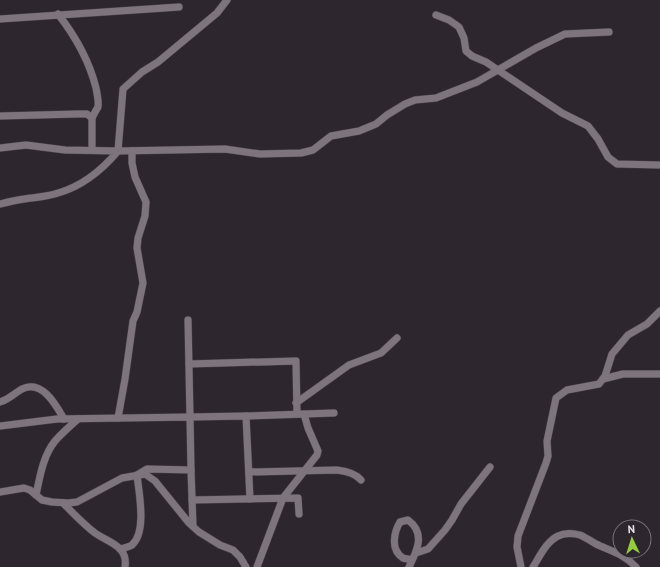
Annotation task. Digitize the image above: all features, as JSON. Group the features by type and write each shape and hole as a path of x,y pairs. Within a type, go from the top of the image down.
{"lane":[{"path":"0,204 57,194 73,188 97,173 106,165 118,151 123,89 142,72 158,62 217,13 227,0"},
{"path":"0,19 178,7"},
{"path":"58,14 82,48 91,72 98,102 98,106 92,118 92,150"},
{"path":"436,14 459,27 464,38 466,51 472,56 486,62 562,113 588,126 598,139 608,157 618,164 660,165"},
{"path":"0,148 26,145 65,150 118,151 225,149 260,154 301,153 313,150 331,136 359,131 376,124 386,115 415,100 436,98 477,82 536,48 565,34 608,32"},
{"path":"0,116 87,114 92,118"},
{"path":"118,418 126,374 133,320 137,312 143,283 137,248 146,202 135,177 132,163 132,150"},
{"path":"521,567 517,547 518,536 548,456 548,436 556,398 567,390 599,384 605,376 612,354 628,335 647,324 660,311"},
{"path":"188,320 193,526"},
{"path":"296,403 349,365 381,353 397,338"},
{"path":"189,364 296,361 296,403 318,450 317,455 283,498 257,567"},
{"path":"603,379 623,374 660,374"},
{"path":"0,402 10,398 24,388 34,387 43,391 49,396 64,419"},
{"path":"0,426 43,420 64,419 334,413"},
{"path":"246,416 250,499"},
{"path":"36,495 42,467 50,448 78,419"},
{"path":"416,553 428,549 445,530 461,504 490,467"},
{"path":"137,475 147,469 191,470"},
{"path":"249,472 337,470 346,471 358,476 361,480"},
{"path":"0,492 24,488 30,490 42,500 63,503 77,502 122,478 145,474 155,480 199,532 216,543 233,550 240,557 246,567"},
{"path":"120,549 131,546 136,540 139,532 141,518 137,475"},
{"path":"192,500 298,498 299,514"},
{"path":"63,503 84,525 102,538 112,542 120,549 124,555 125,567"},
{"path":"408,520 414,525 418,532 419,543 411,564 397,552 394,542 395,530 400,522 408,520"},
{"path":"533,567 552,540 559,535 570,534 580,535 614,551 636,567"}]}
